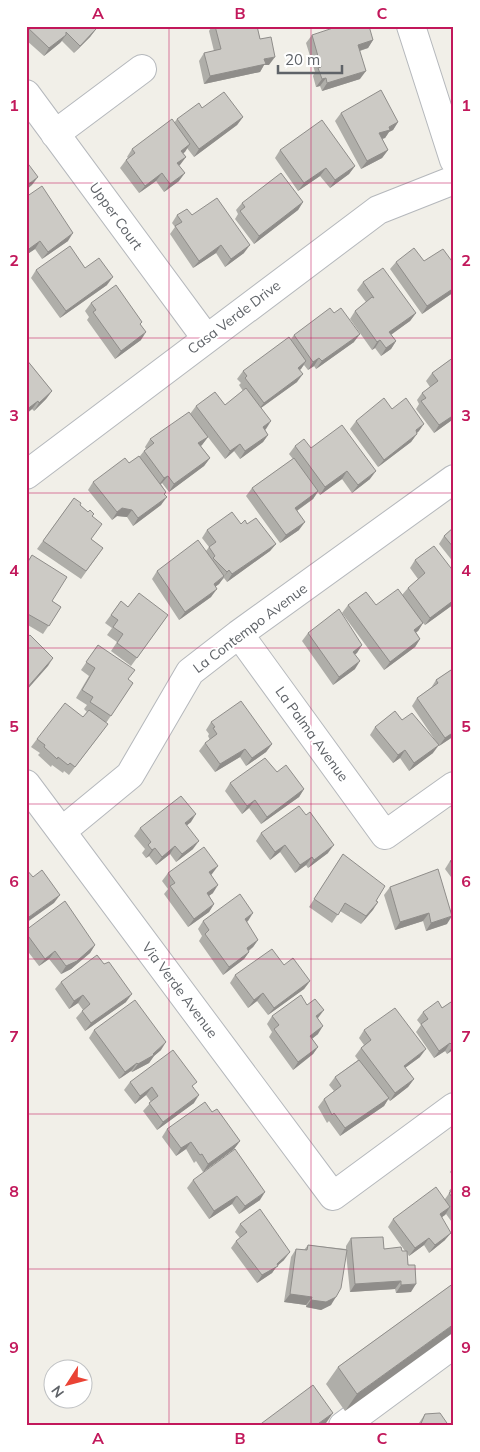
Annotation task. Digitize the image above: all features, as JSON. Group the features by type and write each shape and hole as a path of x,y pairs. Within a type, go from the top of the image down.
{"street":[{"path":"412,26 454,160"},
{"path":"55,134 142,69"},
{"name":"Upper Court","path":"26,94 206,338"},
{"name":"Casa Verde Drive","path":"26,474 378,210 454,180"},
{"name":"La Contempo Avenue","path":"62,831 130,775 190,672 239,634 454,479"},
{"name":"La Palma Avenue","path":"239,634 385,835 454,786"},
{"name":"Via Verde Avenue","path":"26,784 333,1196 454,1106"},
{"path":"343,1426 454,1344"}],"building":[{"path":"26,26 93,26 96,29 80,46 66,32 66,35 49,48"},
{"path":"215,26 257,26 260,39 271,37 275,57 264,59 266,64 210,76 204,53 221,49"},
{"path":"339,26 369,26 373,40 358,45 366,71 327,83 326,78 322,79 318,68 321,67 312,35"},
{"path":"381,90 398,122 389,127 390,130 379,133 388,150 367,161 341,113"},
{"path":"224,92 243,117 199,149 177,119 199,103 202,108"},
{"path":"172,119 190,144 181,151 186,157 177,163 185,173 170,184 162,173 145,186 126,160 135,153 132,149"},
{"path":"322,120 355,166 335,180 326,168 304,183 280,150"},
{"path":"26,161 38,177 26,186"},
{"path":"281,173 303,202 259,236 240,211 245,207 242,203"},
{"path":"42,186 73,233 48,252 40,241 26,251 26,197"},
{"path":"217,198 250,245 231,259 221,245 199,261 175,226 182,222 177,215 187,209 192,215"},
{"path":"70,246 85,268 99,258 113,277 66,311 36,270"},
{"path":"414,248 424,261 443,249 454,264 454,288 427,306 396,262"},
{"path":"383,268 416,313 389,332 396,341 386,348 380,340 377,342 355,311 372,297 374,298 363,282"},
{"path":"116,285 142,322 140,324 146,332 121,351 93,312 96,310 91,303"},
{"path":"330,308 334,313 341,308 360,334 322,361 319,358 313,362 294,335"},
{"path":"289,337 306,361 298,368 303,374 264,403 245,378 247,376 243,371"},
{"path":"454,357 454,415 439,425 421,401 426,398 422,393 438,381 432,373"},
{"path":"26,359 52,391 39,403 38,401 26,410"},
{"path":"246,388 271,421 263,427 268,435 245,451 240,444 230,451 196,406 215,392 225,405"},
{"path":"384,398 392,409 406,398 424,424 416,430 417,434 384,460 356,421"},
{"path":"189,412 208,437 198,443 210,458 174,484 168,476 164,478 144,451 154,443 150,439"},
{"path":"342,425 376,471 358,485 347,471 325,487 295,446 304,439 311,448"},
{"path":"139,456 166,492 164,494 167,497 138,518 132,510 122,508 117,512 93,482 125,458 129,463"},
{"path":"294,458 318,491 295,508 305,522 286,535 252,488"},
{"path":"74,498 88,512 90,510 94,514 92,516 102,524 91,539 103,548 86,571 43,541"},
{"path":"232,512 241,524 245,520 247,524 256,518 276,544 232,574 229,570 227,572 213,558 215,556 209,547 216,542 207,530"},
{"path":"454,527 454,548 444,536"},
{"path":"198,540 224,576 214,584 217,589 185,612 157,571"},
{"path":"434,546 454,572 454,600 430,618 408,588 425,573 415,560"},
{"path":"32,555 67,577 52,601 61,607 49,626 26,613 26,565"},
{"path":"398,589 423,623 414,630 420,639 390,662 348,605 366,592 376,605"},
{"path":"139,593 168,615 137,658 117,643 123,634 113,627 118,620 111,615 121,601 128,607"},
{"path":"339,609 362,645 353,652 360,661 339,677 308,633"},
{"path":"30,635 53,658 26,689 26,638"},
{"path":"98,645 135,670 128,679 133,683 111,716 90,702 93,697 82,690 95,668 86,662"},
{"path":"454,668 454,732 445,738 417,698 438,683 436,680"},
{"path":"241,701 272,744 252,758 245,749 220,764 205,743 217,734 211,722"},
{"path":"65,703 83,717 89,710 108,724 75,767 70,763 68,765 58,757 57,759 37,739"},
{"path":"395,711 402,720 412,713 439,745 414,763 405,750 398,755 375,727"},
{"path":"265,758 277,772 286,765 304,789 267,817 255,800 247,806 230,783"},
{"path":"181,796 196,814 185,823 199,841 182,854 175,846 162,857 155,848 152,850 148,845 151,842 140,828"},
{"path":"299,806 306,815 310,812 334,845 314,860 312,857 300,865 285,845 275,852 261,833"},
{"path":"204,847 218,866 209,872 218,885 207,893 214,904 194,919 170,886 175,883 168,873"},
{"path":"343,854 385,886 376,901 378,902 366,916 345,903 338,915 314,899"},
{"path":"26,869 33,877 42,870 60,895 26,919"},
{"path":"438,869 452,916 431,923 429,913 400,922 390,887"},
{"path":"240,894 253,913 245,919 258,940 247,948 249,952 229,967 205,934 209,930 203,921"},
{"path":"65,901 95,945 77,961 66,966 55,951 45,959 26,933 26,930"},
{"path":"272,949 284,965 293,958 310,981 274,1008 263,993 254,1000 235,975"},
{"path":"97,955 104,964 109,962 132,994 91,1023 82,1011 90,1004 83,995 74,1001 61,982"},
{"path":"301,995 307,1005 315,999 324,1010 316,1016 323,1026 310,1036 318,1047 298,1062 274,1029 279,1025 272,1016"},
{"path":"135,1000 166,1042 154,1055 137,1063 125,1072 94,1030"},
{"path":"454,1000 454,1045 450,1043 439,1051 421,1024 428,1019 423,1012 438,1001 442,1008"},
{"path":"395,1008 426,1049 404,1066 414,1079 395,1093 361,1048 371,1040 364,1030"},
{"path":"173,1050 197,1082 192,1086 199,1095 163,1122 149,1103 158,1096 152,1087 140,1096 130,1082"},
{"path":"359,1060 389,1098 345,1128 334,1113 332,1115 324,1099 341,1086 335,1077"},
{"path":"205,1102 212,1112 217,1109 240,1141 208,1164 191,1142 181,1148 167,1129"},
{"path":"235,1149 265,1192 245,1206 237,1196 214,1211 193,1180"},
{"path":"436,1187 450,1207 440,1214 451,1233 435,1245 429,1238 415,1248 393,1219"},
{"path":"454,1189 454,1200 449,1193"},
{"path":"260,1209 290,1252 277,1264 278,1266 262,1275 236,1241 247,1232 240,1224"},
{"path":"383,1237 384,1249 401,1247 402,1251 407,1251 408,1265 415,1265 416,1284 401,1285 401,1281 355,1284 351,1238"},
{"path":"308,1245 347,1250 341,1288 336,1297 326,1302 311,1300 312,1297 290,1294 296,1249 307,1250"},
{"path":"454,1283 454,1324 357,1394 338,1367"},
{"path":"313,1385 333,1413 315,1426 258,1426"},
{"path":"440,1413 449,1426 420,1426 425,1414"}]}
